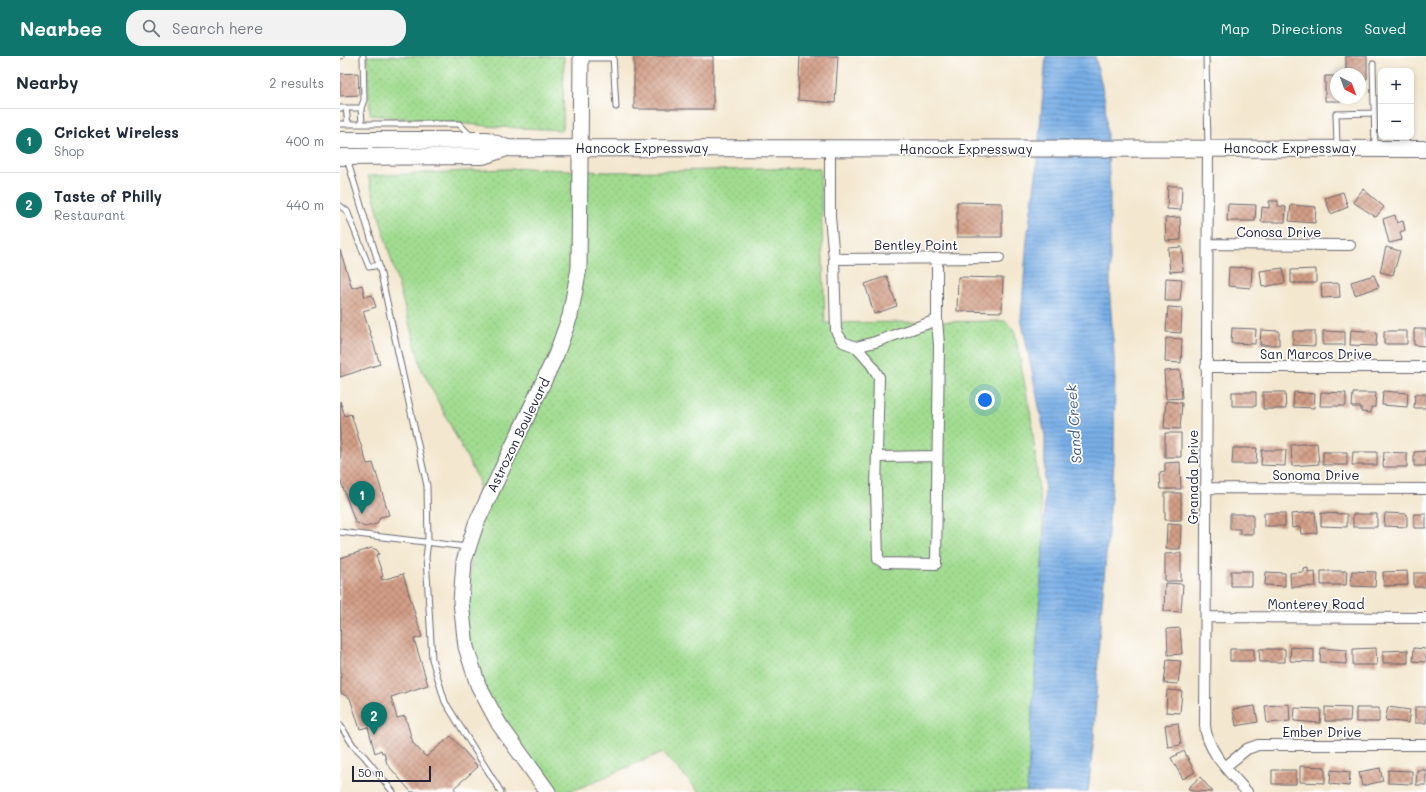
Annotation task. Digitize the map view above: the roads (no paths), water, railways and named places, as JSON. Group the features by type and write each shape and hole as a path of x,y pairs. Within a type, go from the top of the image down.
{"main road":[{"name":"Astrozon Boulevard","path":"548,792 499,724 484,698 471,665 463,628 461,602 462,574 468,547 487,498 556,356 570,316 579,268 581,57"},
{"name":"Hancock Expressway","path":"340,140 487,140 507,148"},
{"name":"Hancock Expressway","path":"343,157 483,156 507,148 1426,149"}],"street":[{"name":"Granada Drive","path":"1208,148 1206,366 1207,739 1212,751 1247,792"},
{"path":"830,149 830,217 834,259 836,331 843,342 856,347 871,364 879,377 877,457 878,559 884,563 936,564 939,345 937,320 937,258"},
{"name":"Conosa Drive","path":"1208,244 1350,245"},
{"name":"Bentley Point","path":"834,259 999,258"},
{"path":"856,347 937,320"},
{"name":"San Marcos Drive","path":"1206,366 1426,367"},
{"path":"877,457 937,456"},
{"name":"Sonoma Drive","path":"1206,488 1426,489"},
{"name":"Monterey Road","path":"1206,617 1426,618"},
{"name":"Ember Drive","path":"1225,767 1247,749 1258,745 1426,745"}],"lane":[{"path":"362,124 361,108 364,100 363,56"},
{"path":"1206,56 1208,148"},
{"path":"581,57 614,57 616,107"},
{"path":"1373,64 1375,149"},
{"path":"340,108 361,108"},
{"path":"346,108 348,124"},
{"path":"1337,149 1336,114 1374,113"},
{"path":"340,124 459,124 474,140"},
{"path":"343,157 379,265 427,486 428,542 426,557 432,659 445,702 501,792"},
{"path":"340,206 346,211 369,268 379,265"},
{"path":"340,532 468,547"},
{"path":"340,725 353,745 364,756 393,792"}],"water":[{"name":"Sand Creek","path":"1046,56 1095,56 1105,100 1110,191 1110,298 1115,368 1114,462 1099,639 1094,737 1088,792 1027,792 1044,535 1045,436 1021,318 1027,239 1036,175"}],"place":[{"name":"Cricket Wireless","path":"362,514"},
{"name":"Taste of Philly","path":"374,735"}]}
